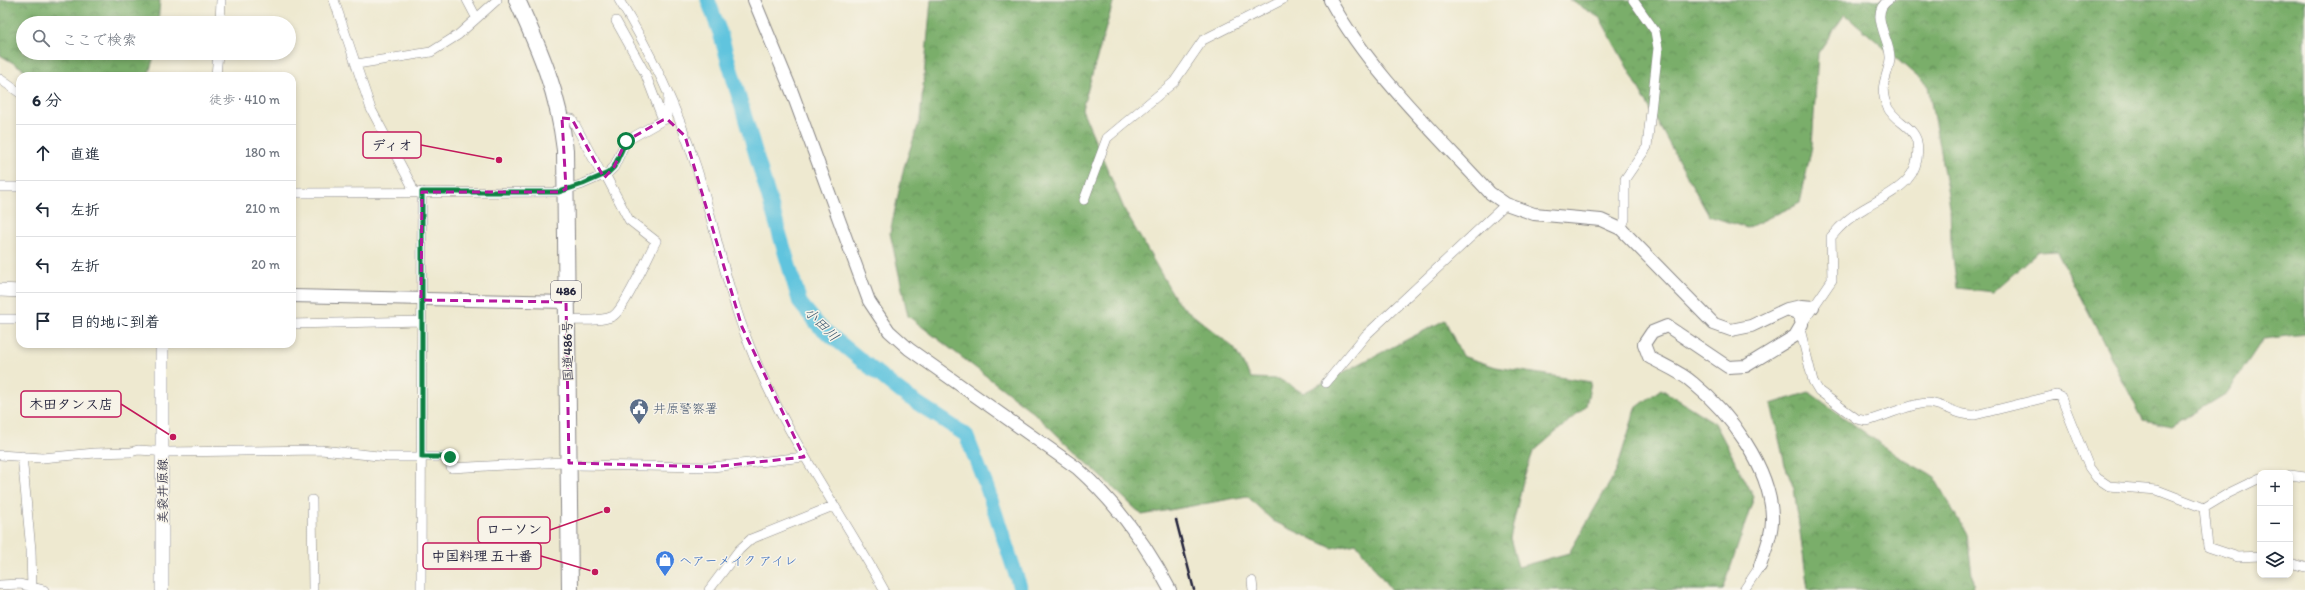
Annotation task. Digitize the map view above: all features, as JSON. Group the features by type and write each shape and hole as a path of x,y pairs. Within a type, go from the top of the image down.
{"highway":[{"name":"国道486号","path":"517,0 548,72 562,118 566,189 570,590"}],"main road":[{"path":"0,290 16,291"},
{"name":"美袋井原線","path":"162,348 162,590"}],"street":[{"path":"220,16 221,0"},
{"path":"334,0 371,109 411,184 417,192 422,321 421,590"},
{"path":"467,0 476,17"},
{"path":"356,64 431,52 458,35 496,0"},
{"path":"619,0 631,19 669,94 700,178 742,327 769,389 804,457 833,506 866,556 884,590"},
{"path":"754,0 795,99 869,301 889,331 909,349 1077,468 1102,491 1127,521 1154,559 1170,590"},
{"path":"1084,200 1107,138 1174,82 1203,40 1282,0"},
{"path":"1330,0 1345,27 1386,79 1490,193 1506,204 1534,214 1601,220 1621,229 1714,324 1731,330 1751,326 1787,309 1802,306 1813,307"},
{"path":"1621,229 1625,219 1625,179 1647,148 1658,48 1655,31 1634,0"},
{"path":"1744,590 1760,566 1767,543 1772,517 1764,476 1731,422 1693,382 1648,356 1644,344 1652,332 1667,326 1728,367 1746,366 1787,342 1801,326 1832,280 1831,237 1841,224 1864,208 1898,190 1906,183 1915,162 1916,141 1910,129 1890,113 1882,84 1890,59 1890,46 1880,22 1882,10 1889,0"},
{"path":"629,46 631,19"},
{"path":"616,21 645,73 665,119 685,136"},
{"path":"216,72 217,60"},
{"path":"0,79 16,90"},
{"path":"665,119 669,94"},
{"path":"562,118 572,119 604,176 607,178 629,220 656,241 623,303 614,315 604,318 567,320"},
{"path":"296,193 559,192 604,176 614,167 626,141 665,119"},
{"path":"0,187 16,187"},
{"path":"1326,383 1366,335 1506,204"},
{"path":"296,296 566,302"},
{"path":"1787,309 1799,314 1813,381 1819,391 1857,419 1867,420 1926,403 1941,405 1963,416 1975,415 2056,395 2061,397 2089,466 2097,478 2109,486 2157,490 2204,508"},
{"path":"0,319 16,319"},
{"path":"296,324 422,321"},
{"path":"0,455 42,458 95,453 131,452 138,450 321,450 388,457 450,457 450,468 563,462 712,467 804,457"},
{"path":"22,456 31,550 32,589"},
{"path":"2293,475 2305,477"},
{"path":"2204,508 2229,493 2257,479"},
{"path":"312,500 313,590"},
{"path":"708,590 738,550 752,539 833,506"},
{"path":"2204,508 2208,548 2238,558 2257,556"},
{"path":"2293,564 2305,567"},
{"path":"0,585 20,584 32,589 44,590"}],"highlighted area":[{"path":"562,118 572,119 604,178 614,167 626,141 663,120 667,119 685,136 742,327 804,457 712,467 569,463 566,302 421,300 422,192 559,192 566,189"}],"green space":[{"path":"0,0 160,0 159,16 16,16 16,60 153,60 149,72 28,72 0,55"},
{"path":"931,0 1114,0 1082,109 1125,211 1178,303 1234,348 1251,378 1279,379 1303,393 1445,320 1462,356 1496,367 1591,382 1586,406 1533,452 1523,481 1510,538 1518,567 1569,553 1616,472 1636,408 1661,389 1715,423 1754,497 1723,590 1391,590 1356,543 1332,548 1273,521 1247,496 1142,515 1033,412 908,316 890,233 904,167 920,120"},
{"path":"1570,0 2305,0 2305,334 2263,339 2227,393 2173,426 2143,420 2057,251 2038,252 1993,292 1957,288 1951,242 1950,206 1928,86 1845,14 1818,53 1812,146 1800,203 1747,228 1709,216 1600,18"},
{"path":"1809,392 1897,456 1934,477 1967,535 1974,590 1808,590 1794,489 1785,465 1771,404"}],"waterway":[{"name":"小田川","path":"708,0 720,33 800,303 819,326 902,393 966,435 987,488 1021,590"}],"railway":[{"path":"1176,520 1194,590"}],"place":[{"name":"ディオ","path":"499,160"},
{"name":"井原警察署","path":"639,425"},
{"name":"木田タンス店","path":"173,437"},
{"name":"ローソン","path":"607,510"},
{"name":"中国料理 五十番","path":"595,572"},
{"name":"ヘアーメイク アイレ","path":"665,577"}],"route":[{"path":"450,457 422,457 422,192 559,192 600,178 608,173 614,167 626,141"}]}
